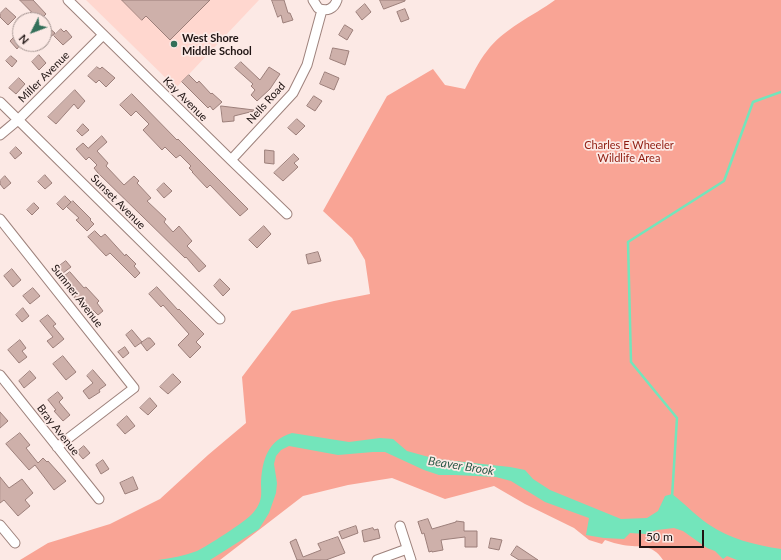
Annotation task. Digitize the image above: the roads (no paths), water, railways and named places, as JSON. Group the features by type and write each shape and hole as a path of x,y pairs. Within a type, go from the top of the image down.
{"street":[{"name":"Kay Avenue","path":"68,0 287,214"},
{"path":"313,0 322,10 334,7 337,0"},
{"name":"Nells Road","path":"231,160 293,93 307,65 322,10"},
{"name":"Miller Avenue","path":"0,135 18,120 103,35"},
{"name":"Sunset Avenue","path":"0,102 220,319"},
{"name":"Sumner Avenue","path":"0,219 134,388 57,448"},
{"name":"Bray Avenue","path":"0,375 99,499"},
{"path":"0,525 15,543"},
{"path":"400,526 410,560"},
{"path":"377,560 407,549"}],"water":[{"name":"Beaver Brook","path":"292,433 349,442 380,438 393,439 407,451 436,459 525,470 533,479 550,490 621,519 647,518 658,511 665,496 672,494 703,520 725,534 762,546 781,549 781,560 737,560 727,556 723,559 715,551 707,548 683,531 674,528 657,530 646,534 630,533 624,539 586,535 589,518 545,502 511,481 496,477 439,475 424,470 385,452 338,455 289,446 281,450 276,456 274,464 277,483 276,493 269,513 259,529 210,560 158,560 182,556 197,551 226,534 252,514 261,499 263,466 268,452 277,441"}],"waterway":[{"path":"672,497 677,418 631,362 628,242 724,181 753,102 781,92"}],"place":[{"name":"West Shore Middle School","path":"174,44"}],"park label":[{"name":"Charles E Wheeler Wildlife Area","path":"629,151"}]}
